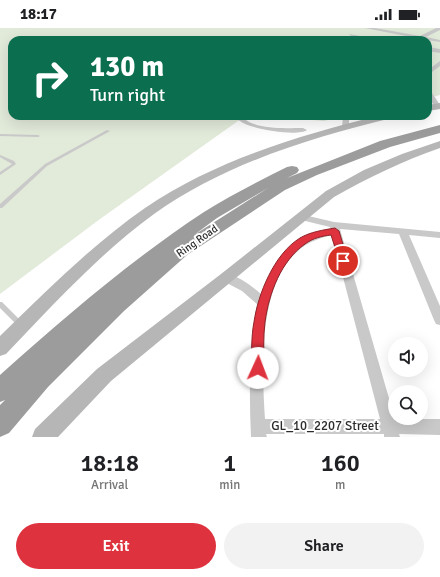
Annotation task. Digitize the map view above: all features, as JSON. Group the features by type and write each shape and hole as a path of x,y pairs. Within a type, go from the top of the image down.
{"highway":[{"name":"Ring Road","path":"0,391 76,318 118,282 194,226 246,193 304,164 375,138 416,120"},
{"name":"Ring Road","path":"0,424 40,379 117,305 181,251 280,187 312,172 385,144 440,129"}],"main road":[{"path":"0,348 96,254 139,219 170,198 201,180 234,164 346,122 360,120"},
{"path":"43,437 104,375 330,194 368,173 406,156 440,144"}],"street":[{"path":"367,28 405,36"},
{"path":"395,28 405,30 400,35"},
{"path":"425,28 437,29"},
{"path":"424,36 437,29"},
{"path":"351,35 356,36"},
{"path":"432,70 440,63"},
{"path":"432,101 436,111"},
{"path":"242,120 248,124 276,130 304,130"},
{"path":"300,217 334,228 440,235"},
{"path":"259,431 256,398 259,323 263,303 275,272 292,249 302,241 334,228"},
{"path":"334,228 391,431"},
{"path":"403,233 440,320"},
{"path":"227,278 246,288 263,303"},
{"name":"GL_10_2207 Street","path":"259,431 391,431 440,427"}],"lane":[{"path":"0,207 46,165 108,131"},
{"path":"0,135 38,136"},
{"path":"0,156 13,162 14,164 0,174"},
{"path":"0,304 21,326"}],"green space":[{"path":"0,28 440,28 440,95 432,97 432,36 8,36 8,120 239,120 100,219 0,294"}],"route":[{"path":"258,368 259,323 263,303 275,272 284,259 292,249 302,241 315,235 335,231 343,261"}]}
